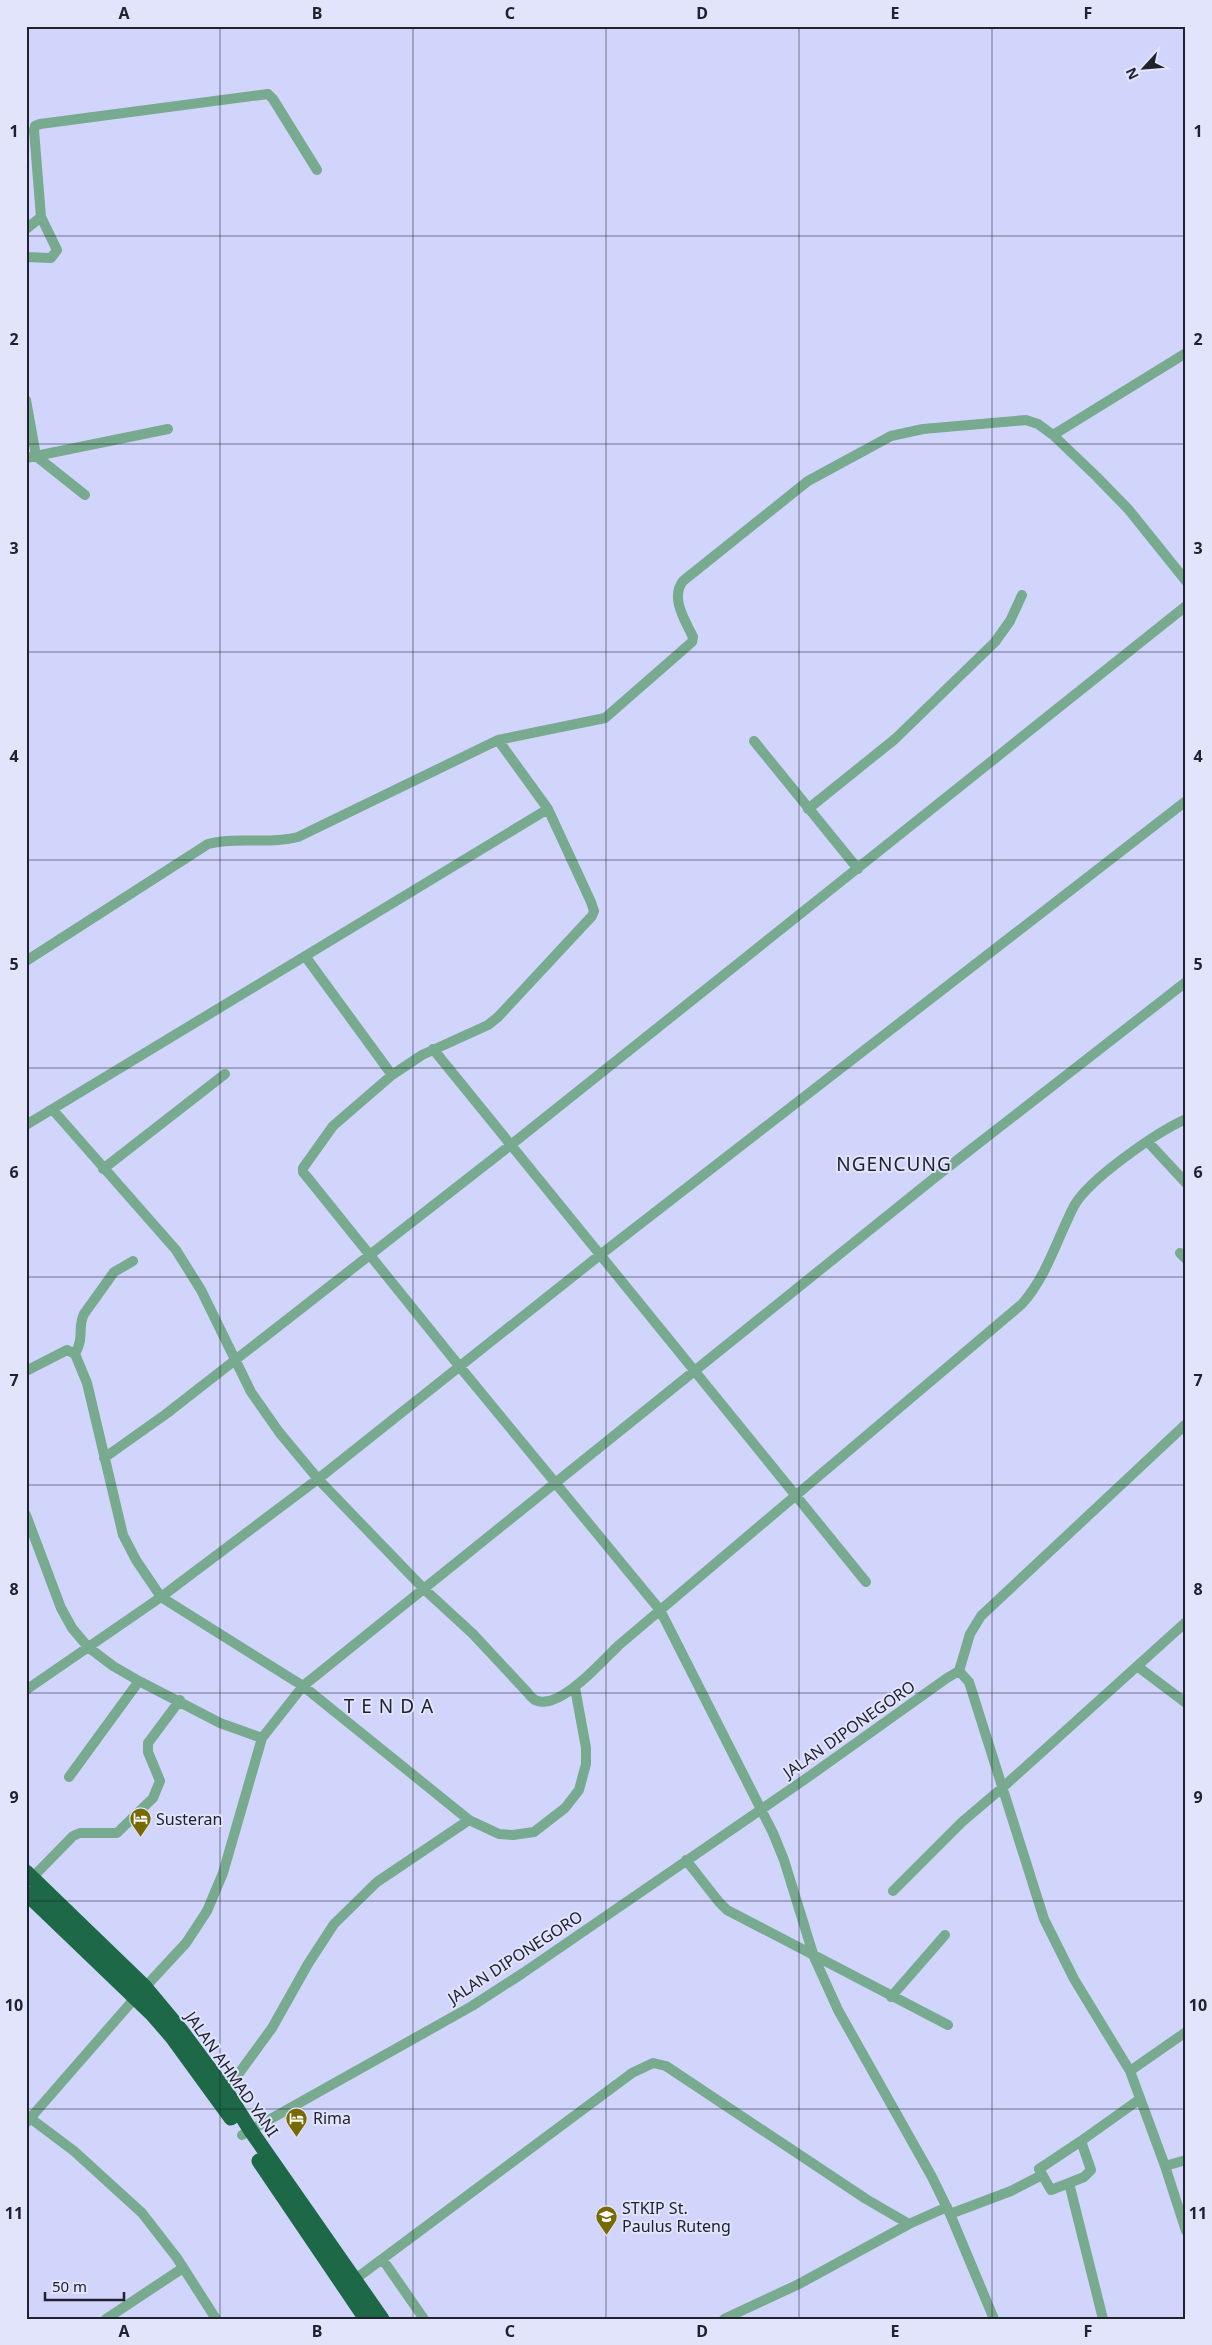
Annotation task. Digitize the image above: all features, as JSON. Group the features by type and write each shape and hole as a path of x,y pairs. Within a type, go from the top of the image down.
{"highway":[{"name":"JALAN AHMAD YANI","path":"28,1878 140,1992 219,2099 247,2133 350,2283 382,2319"},
{"name":"JALAN AHMAD YANI","path":"26,1893 180,2029 226,2091 247,2133"},
{"name":"JALAN AHMAD YANI","path":"350,2283 366,2319"}],"street":[{"path":"26,257 42,259 51,258 56,254 55,244 41,217 34,130 35,126 40,124 268,94 274,99 317,170"},
{"path":"26,229 41,217"},
{"path":"1053,435 1186,353"},
{"path":"26,400 31,457 85,495"},
{"path":"26,961 208,844 224,840 284,840 298,838 498,740 598,721 612,712 690,646 693,637 678,604 678,589 683,581 808,481 891,436 903,432 1026,420 1038,424 1053,435 1129,510 1186,581"},
{"path":"31,457 168,429"},
{"path":"808,809 895,738 995,642 1010,621 1022,595"},
{"path":"104,1458 237,1359 512,1144 1186,606"},
{"path":"498,740 548,809 591,902 594,911 592,916 498,1017 488,1025 433,1049 409,1062 333,1126 303,1169 304,1174 660,1610 761,1809 784,1860 814,1957 838,2010 932,2176 994,2319"},
{"path":"754,740 858,869"},
{"path":"26,1690 161,1596 318,1479 600,1256 1186,801"},
{"path":"26,1125 548,809"},
{"path":"305,956 392,1075"},
{"path":"216,2319 177,2258 142,2213 74,2151 28,2119 186,1943 207,1911 223,1873 262,1738 303,1686 938,1175 1185,985"},
{"path":"433,1049 866,1582"},
{"path":"103,1168 226,1074"},
{"path":"53,1110 176,1250 201,1290 237,1359 251,1392 279,1432 318,1479 424,1589 473,1634 535,1700 550,1700 575,1688 619,1645 1022,1304 1038,1285 1075,1205 1084,1192 1098,1178 1148,1142 1186,1119"},
{"path":"1148,1142 1186,1183"},
{"path":"75,1354 80,1344 80,1325 84,1314 114,1272 133,1261"},
{"path":"26,1371 67,1350 75,1354 84,1371 123,1534 136,1560 161,1596 303,1686 469,1820 499,1834 513,1835 534,1832 565,1808 579,1790 586,1764 586,1748 575,1688"},
{"path":"1186,1424 981,1616 970,1634 959,1671 969,1682 1044,1919 1054,1942 1130,2071 1165,2166 1186,2231"},
{"path":"26,1515 61,1608 72,1628 88,1647 113,1666 139,1681 180,1700 220,1723 262,1738"},
{"path":"893,1891 944,1838 1186,1622"},
{"path":"1137,1666 1186,1703"},
{"name":"JALAN DIPONEGORO","path":"247,2133 472,2006 523,1973 959,1671"},
{"path":"69,1777 139,1681"},
{"path":"28,1878 73,1836 80,1833 117,1833 153,1798 160,1781 148,1752 148,1743 180,1700"},
{"path":"226,2091 272,2028 308,1964 334,1924 377,1882 469,1820"},
{"path":"686,1860 727,1910 814,1957 948,2025"},
{"path":"891,1997 945,1936"},
{"path":"1130,2071 1186,2032"},
{"path":"350,2283 632,2073 653,2063 666,2066 866,2199 909,2224"},
{"path":"1081,2141 1091,2170 1084,2177 1051,2190 1038,2169 1140,2099"},
{"path":"1165,2166 1186,2160"},
{"path":"724,2319 799,2284 909,2224 1011,2191 1042,2175"},
{"path":"1069,2183 1103,2319"},
{"path":"383,2260 424,2319"},
{"path":"106,2319 183,2268"}],"place":[{"name":"Susteran","path":"140,1838"},
{"name":"Rima","path":"297,2137"},
{"name":"STKIP St. Paulus Ruteng","path":"606,2236"}],"district":[{"name":"NGENCUNG","path":"894,1164"},
{"name":"T E N D A","path":"389,1706"}]}
